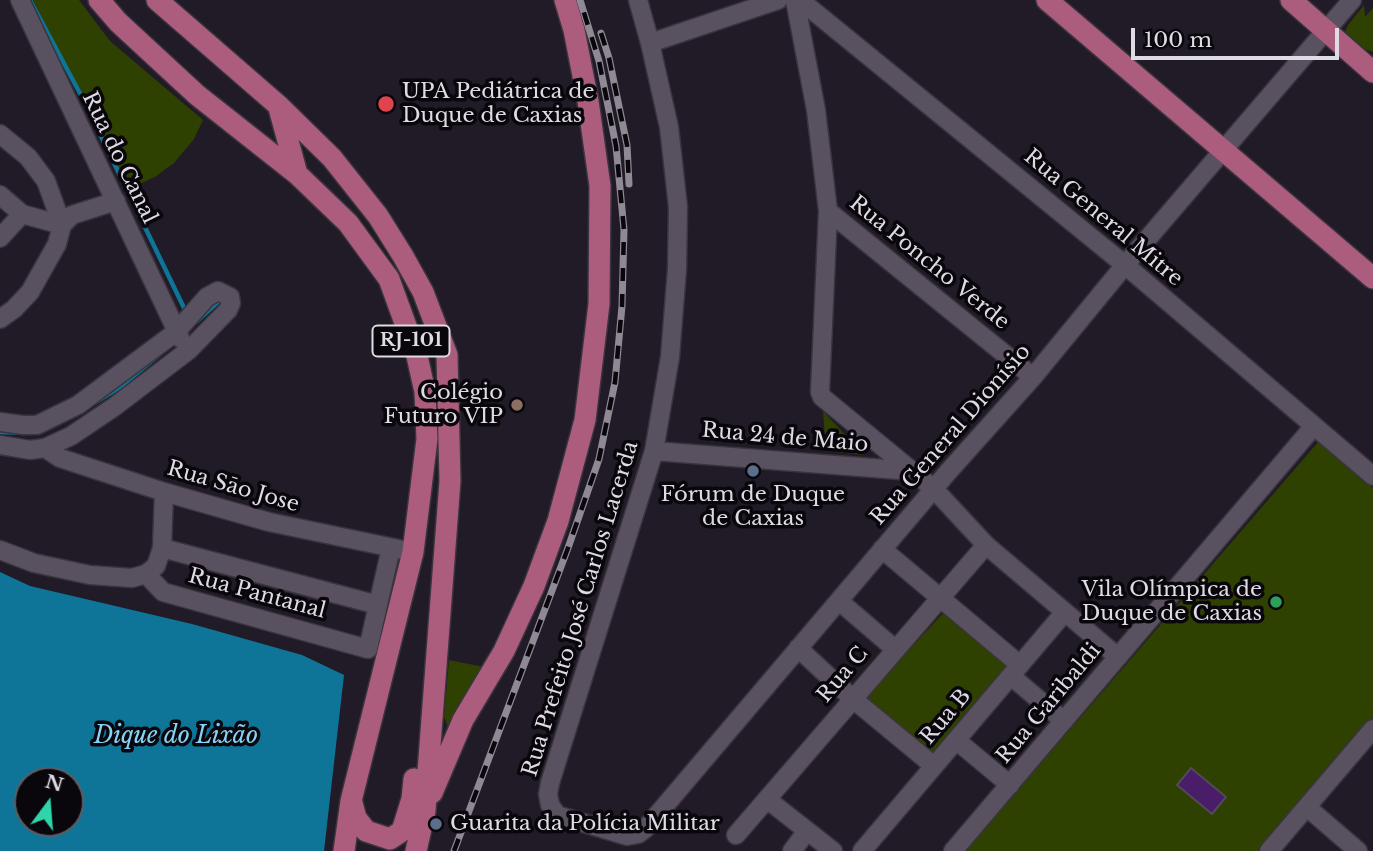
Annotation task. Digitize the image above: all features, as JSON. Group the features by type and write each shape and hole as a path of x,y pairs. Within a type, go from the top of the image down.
{"main road":[{"name":"RJ-101","path":"99,0 118,22 197,95 297,174 348,223 389,279 417,356 425,392 426,439 413,552 351,801 344,851"},
{"name":"RJ-101","path":"157,0 279,106 332,158 378,216 423,292 447,355 450,481 425,811 416,851"},
{"path":"425,811 463,720 504,651 534,586 558,521 584,420 599,304 600,186 588,101 574,30 565,0"},
{"path":"1047,0 1373,278"},
{"path":"1291,0 1373,72"},
{"path":"279,106 297,174"},
{"path":"351,801 356,818 366,831 390,839 402,831 412,799 422,727 436,671"}],"street":[{"name":"Rua do Canal","path":"20,0 116,201 184,333"},
{"name":"Rua Prefeito José Carlos Lacerda","path":"557,815 548,794 550,783 654,451 670,357 677,269 678,207 668,127 638,0"},
{"path":"650,43 778,0"},
{"path":"795,0 816,110 828,211 820,391 826,402 934,489 985,545 1118,657"},
{"name":"Rua General Mitre","path":"800,0 1125,265 1373,476"},
{"name":"Rua General Dionísio","path":"557,815 627,836 638,834 646,828 1352,0"},
{"path":"0,134 28,157 46,181 62,225"},
{"path":"0,195 22,214 62,225"},
{"path":"0,319 30,292 57,244 62,225 72,215 116,201"},
{"name":"Rua Poncho Verde","path":"828,211 1033,377"},
{"path":"0,238 22,214"},
{"name":"Rua Sāo Jose","path":"0,445 30,450 46,448 71,436 114,407 184,333 207,297 218,291 230,297 231,303 218,323 184,333"},
{"path":"0,422 37,425 78,405 184,333"},
{"name":"Rua Garibaldi","path":"953,851 1314,426"},
{"name":"Rua Sāo Jose","path":"46,448 60,458 269,522 413,552"},
{"name":"Rua 24 de Maio","path":"654,451 912,471"},
{"path":"0,550 34,564 90,575 132,578 146,574 156,566 162,548 164,492"},
{"name":"Rua C","path":"736,835 985,545"},
{"path":"162,548 379,605"},
{"name":"Rua Pantanal","path":"146,574 163,592 368,649 391,548"},
{"path":"882,550 939,597 1064,721"},
{"path":"839,601 895,649"},
{"name":"Rua B","path":"862,851 1064,613"},
{"path":"798,648 853,699 934,766"},
{"path":"1269,851 1373,729"},
{"path":"956,740 1010,785"},
{"path":"768,800 833,851"},
{"path":"1308,808 1358,851"},
{"path":"792,851 807,831"}],"green space":[{"path":"33,0 79,0 110,41 203,120 194,139 174,163 155,177 137,185 130,184 119,170"},
{"path":"1364,5 1365,17 1373,8 1373,52 1364,49 1345,32"},
{"path":"823,411 864,455 826,451"},
{"name":"Vila Olímpica de Duque de Caxias","path":"1319,441 1373,488 1373,717 1258,851 965,851"},
{"path":"947,609 1010,663 935,757 862,700"},
{"path":"449,660 484,667 452,726 448,727 444,717"}],"water":[{"name":"Dique do Lixão","path":"0,572 30,586 192,624 302,655 344,675 324,851 0,851"}],"building":[{"path":"1191,768 1226,797 1212,814 1177,785"}],"waterway":[{"path":"30,0 83,99 186,312"},
{"path":"197,321 221,299"},
{"path":"96,402 120,387 159,355"},
{"path":"0,432 25,433"}],"railway":[{"path":"454,851 599,459 615,382 622,306 624,230 616,146 599,61 580,0"},
{"path":"601,33 609,58 627,145 629,184"}],"place":[{"name":"UPA Pediátrica de Duque de Caxias","path":"386,104"},
{"name":"Colégio Futuro VIP","path":"517,405"},
{"name":"Fórum de Duque de Caxias","path":"753,471"},
{"name":"Vila Olímpica de Duque de Caxias","path":"1276,602"},
{"name":"Guarita da Polícia Militar","path":"436,824"}]}
